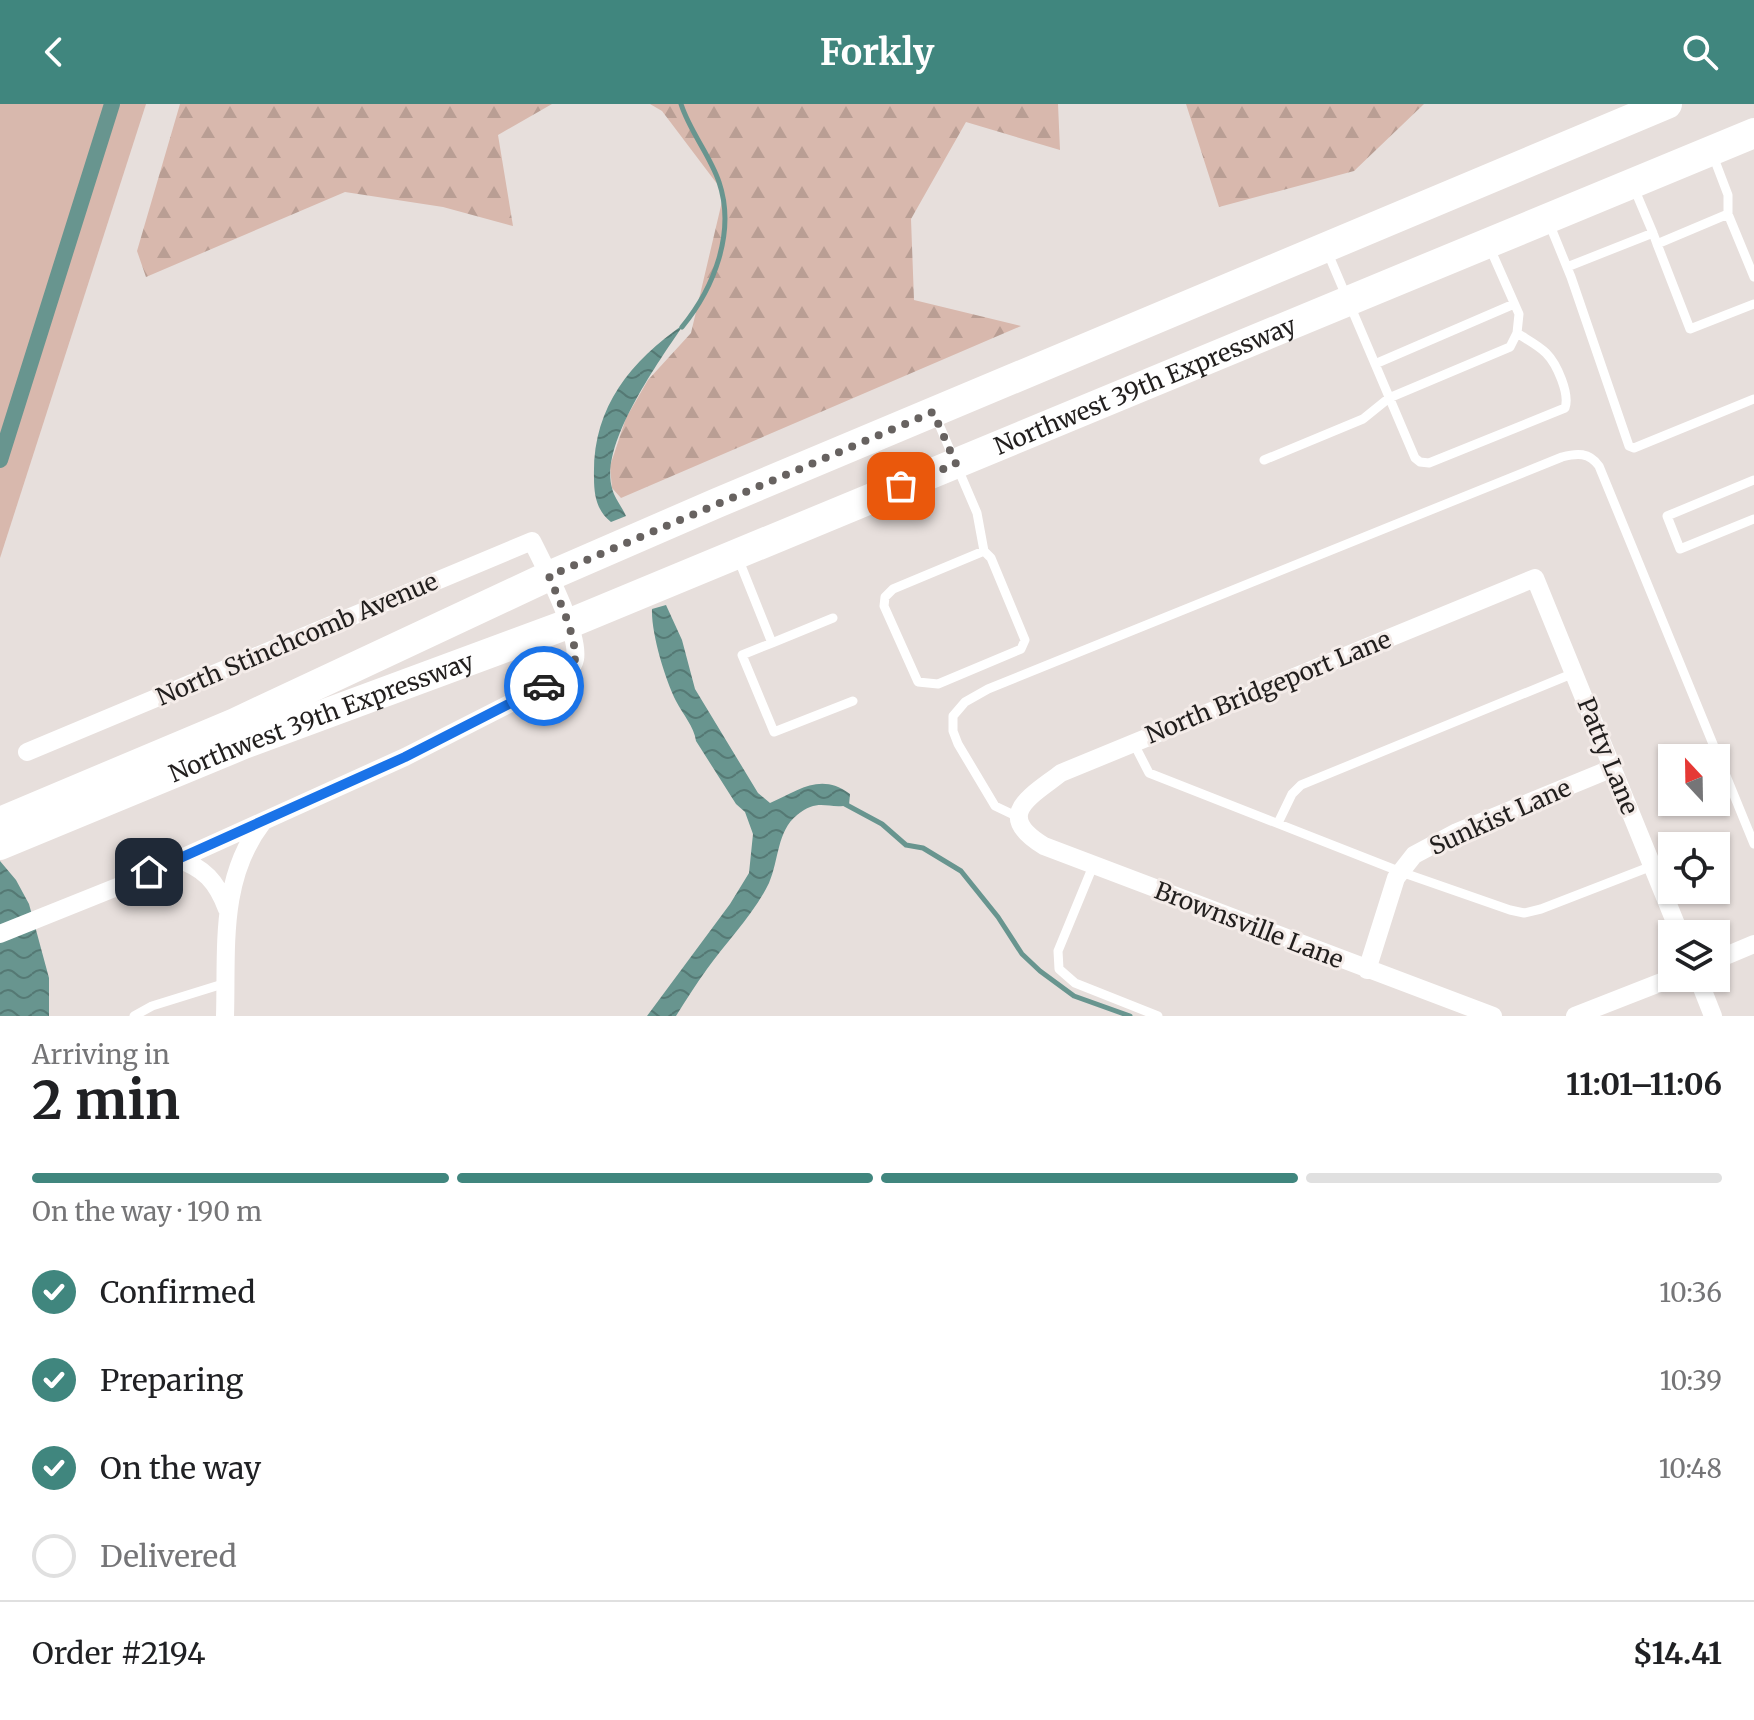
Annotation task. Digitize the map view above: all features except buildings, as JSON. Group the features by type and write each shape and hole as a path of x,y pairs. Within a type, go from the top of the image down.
{"highway":[{"name":"Northwest 39th Expressway","path":"0,845 19,821 549,576 1655,106"},
{"name":"Northwest 39th Expressway","path":"19,821 257,739 568,624 1754,133"}],"street":[{"name":"North Stinchcomb Avenue","path":"27,752 532,541 549,576"},
{"path":"0,934 122,885 405,757 560,678 572,669 576,656 568,624 549,576"},
{"name":"Patty Lane","path":"1535,578 1674,920"},
{"name":"North Bridgeport Lane","path":"1018,817 1022,804 1061,773 1535,578"},
{"name":"Sunkist Lane","path":"1367,970 1396,878 1414,855 1457,832 1613,768"},
{"name":"Brownsville Lane","path":"1018,817 1024,834 1044,846 1493,1016"},
{"path":"225,1016 227,909 240,860 264,821"},
{"path":"176,859 193,864 210,877 219,888 227,909"},
{"path":"1730,954 1754,944"},
{"path":"1575,1016 1598,1013 1658,985"},
{"path":"1704,992 1713,1016"}],"lane":[{"path":"1711,150 1728,195 1728,214 1751,260 1754,277"},
{"path":"1632,183 1690,329 1754,304"},
{"path":"1657,244 1728,214"},
{"path":"1547,218 1629,446 1634,448 1754,399"},
{"path":"1567,267 1653,233"},
{"path":"1264,460 1363,419 1389,398 1510,347 1517,333 1519,314 1488,243"},
{"path":"1325,248 1415,458 1425,463 1562,411 1568,405 1546,353 1517,333"},
{"path":"1375,364 1514,304"},
{"path":"933,412 977,513 984,551 991,558 1025,640 1021,649 938,684 918,682 884,606 885,597 893,589 984,551"},
{"path":"1018,817 995,806 958,744 953,731 953,716 965,702 1047,665 1578,453 1599,466 1753,838"},
{"path":"1754,480 1667,516 1680,549 1754,519"},
{"path":"736,554 772,643"},
{"path":"833,618 742,655 774,732 853,701"},
{"path":"1278,823 1292,794 1301,785 1574,673"},
{"path":"1133,742 1149,773 1401,872 1510,910 1524,913 1541,909 1652,866"},
{"path":"1093,866 1058,951 1059,969 1075,983 1158,1016"},
{"path":"134,1016 152,1006 226,983"}],"green space":[{"path":"0,104 146,104 0,558"},
{"path":"180,104 552,104 498,135 513,226 443,207 345,192 146,277 137,251"},
{"path":"650,104 1058,104 1060,150 966,122 911,219 914,300 1021,326 621,498 612,488 610,466 626,418 648,380 691,333 724,193 662,111"},
{"path":"1186,104 1424,104 1354,171 1219,207"}],"water":[{"path":"684,324 634,403 614,449 610,470 612,488 626,516 611,522 599,508 594,485 599,430 607,409 631,371"},
{"path":"666,605 682,640 695,689 758,793 770,803 810,785 829,784 850,794 849,805 811,807 790,822 763,894 676,1016 647,1016 730,904 749,873 753,834 745,812 736,804 696,741 667,681 652,619 652,609"},
{"path":"0,861 16,880 29,904 49,978 49,1016 0,1016"}],"waterway":[{"path":"0,460 112,104"},
{"path":"681,104 719,182 725,220 719,259 712,277 704,295 682,327"},
{"path":"843,803 882,824 906,845 923,848 961,871 998,917 1022,954 1040,971 1074,996 1130,1016"}],"way so far":[{"path":"544,686 572,669 576,656 568,624 549,576 933,412 956,464 901,486"}],"route":[{"path":"149,872 405,757 544,686"}]}
